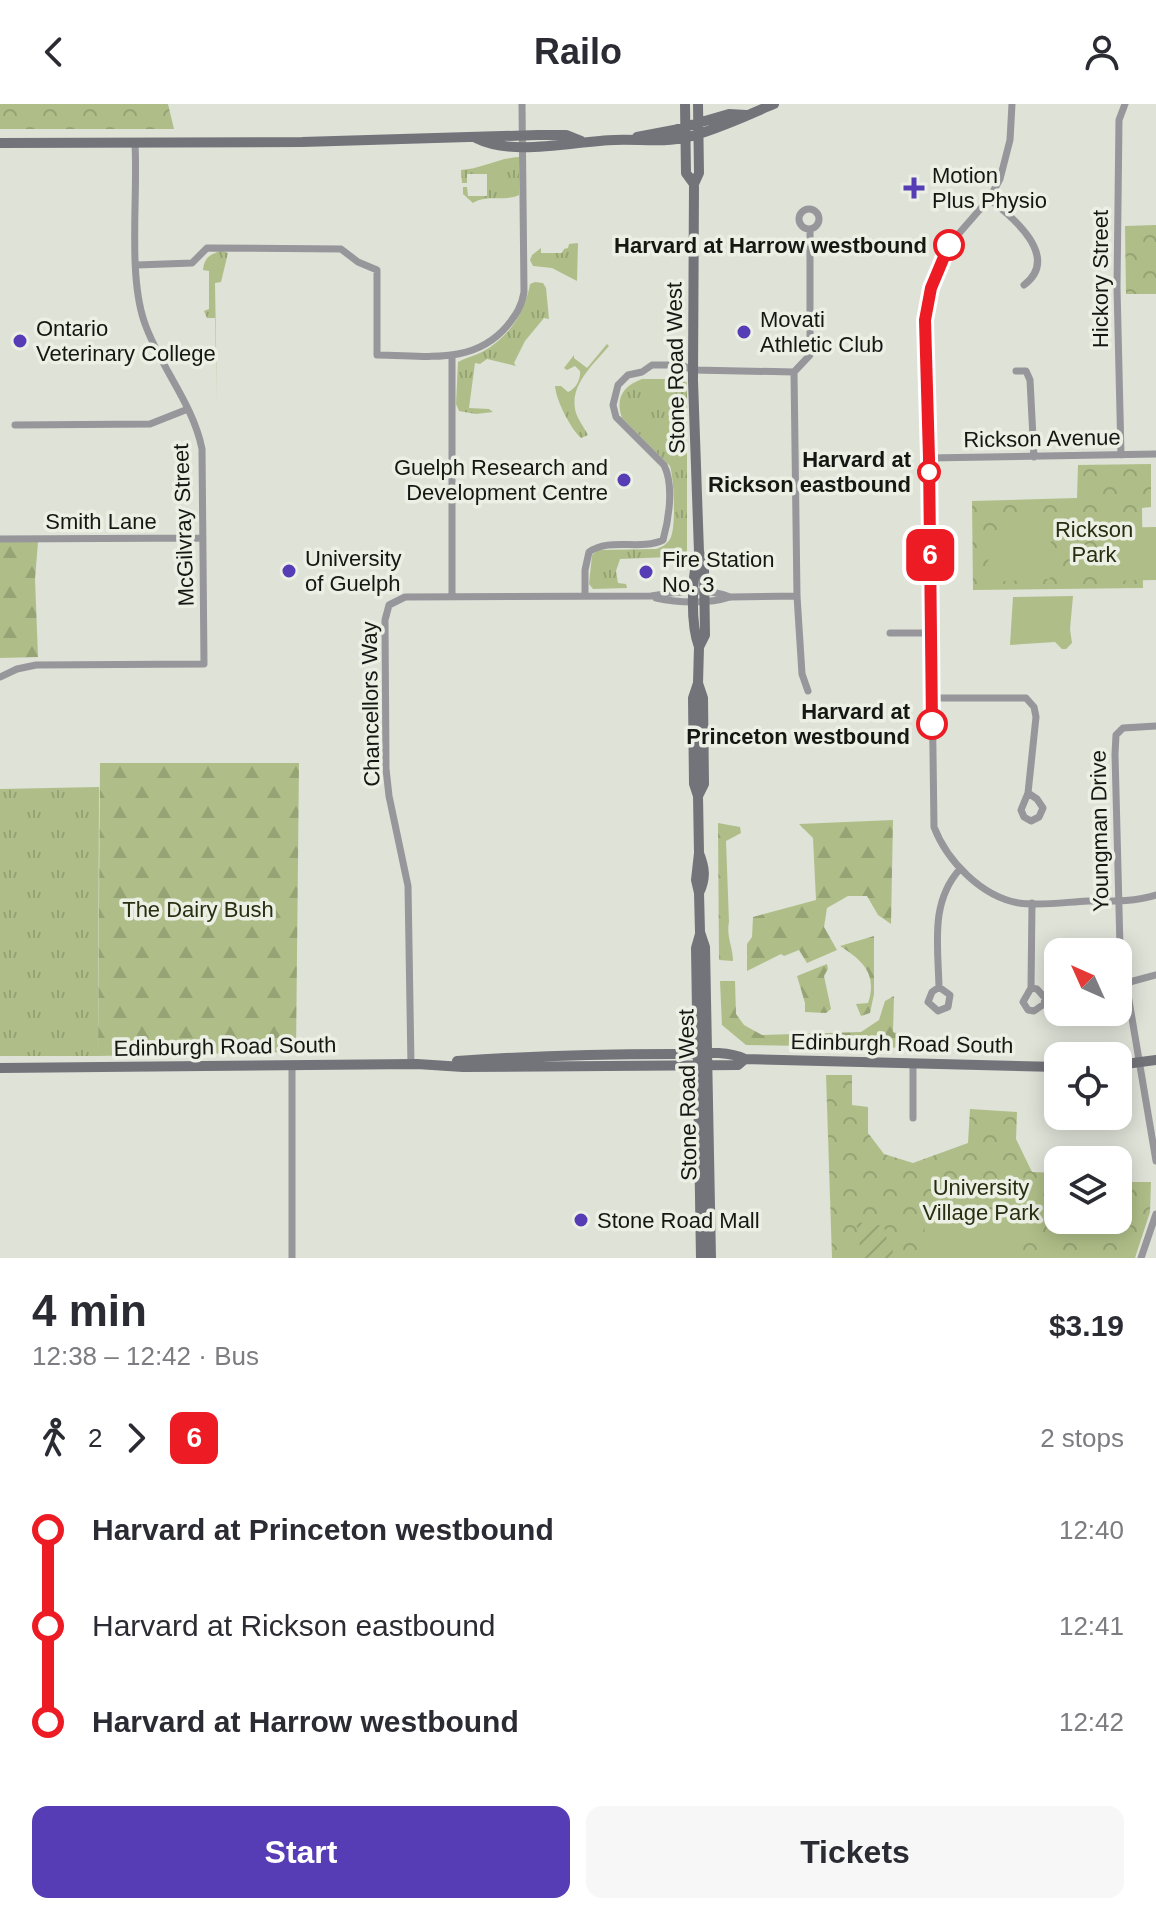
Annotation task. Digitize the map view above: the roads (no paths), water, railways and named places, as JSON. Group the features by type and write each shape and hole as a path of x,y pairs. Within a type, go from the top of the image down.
{"main road":[{"name":"Stone Road West","path":"685,104 686,173 694,184"},
{"name":"Stone Road West","path":"698,104 699,173 694,184 693,370 699,552 704,569 699,596 705,635 699,647 698,683 693,698 693,742 699,853 705,867 705,880 699,893 700,932 696,948 711,1258"},
{"path":"0,143 135,144 476,138 491,146 522,141 568,146 581,141 628,139 654,142 699,128 734,123 774,104"},
{"name":"Stone Road West","path":"701,1258 698,1160 702,1059"},
{"name":"Edinburgh Road South","path":"0,1068 451,1064 463,1067 702,1059 738,1065 745,1059 1044,1067"},
{"path":"1132,1064 1156,1060"},
{"path":"698,1160 708,1172"}],"street":[{"path":"137,265 192,263 207,248 341,249 358,262 377,270 377,355 452,355 474,351 493,340 522,303 525,279 522,104"},
{"path":"1012,104 1006,162 989,199 948,246 931,288 925,320 934,827 939,840 960,869 991,892 1018,903 1118,900 1156,895"},
{"name":"Hickory Street","path":"1121,455 1117,272 1119,120 1125,104"},
{"name":"McGilvray Street","path":"0,677 32,665 204,664 202,449 188,409 144,323 137,291 135,144"},
{"path":"989,199 1021,226 1035,249 1038,261 1033,278 1024,285"},
{"path":"808,691 802,674 797,596 794,372 810,355 810,229"},
{"path":"452,355 452,595"},
{"path":"585,595 589,552 598,546 653,545 663,540 667,527 669,475 664,465 616,417 613,405 618,385 628,375 642,372 652,365 681,365 693,370 794,372"},
{"path":"1016,371 1026,371 1030,380 1034,457"},
{"path":"15,425 150,424 188,409"},
{"name":"Rickson Avenue","path":"929,458 1156,454"},
{"name":"Smith Lane","path":"0,539 203,538"},
{"name":"Chancellors Way","path":"411,1065 408,886 386,769 385,620 389,605 399,598 452,595 699,596 721,600 730,597 797,596"},
{"path":"890,633 930,633"},
{"path":"931,698 1026,698 1034,707 1036,717 1028,793"},
{"name":"Youngman Drive","path":"1122,938 1118,900 1116,735 1128,726 1156,726"},
{"path":"939,987 937,920 940,900 960,869"},
{"path":"1031,988 1032,903"},
{"path":"1132,981 1156,975"},
{"name":"Youngman Drive","path":"1132,1018 1156,1161"},
{"path":"913,1063 913,1118"},
{"path":"292,1065 292,1258"},
{"path":"1141,1258 1156,1214"}],"place":[{"name":"Motion Plus Physio","path":"914,188"},
{"name":"Harvard at Harrow westbound","path":"949,245"},
{"name":"Movati Athletic Club","path":"744,332"},
{"name":"Ontario Veterinary College","path":"20,341"},
{"name":"Harvard at Rickson eastbound","path":"929,472"},
{"name":"Guelph Research and Development Centre","path":"624,480"},
{"name":"University of Guelph","path":"289,571"},
{"name":"Fire Station No. 3","path":"646,572"},
{"name":"Harvard at Princeton westbound","path":"932,724"},
{"name":"Stone Road Mall","path":"581,1220"}],"park label":[{"name":"Rickson Park","path":"1094,542"},
{"name":"The Dairy Bush","path":"198,909"},
{"name":"University Village Park","path":"981,1200"}]}
